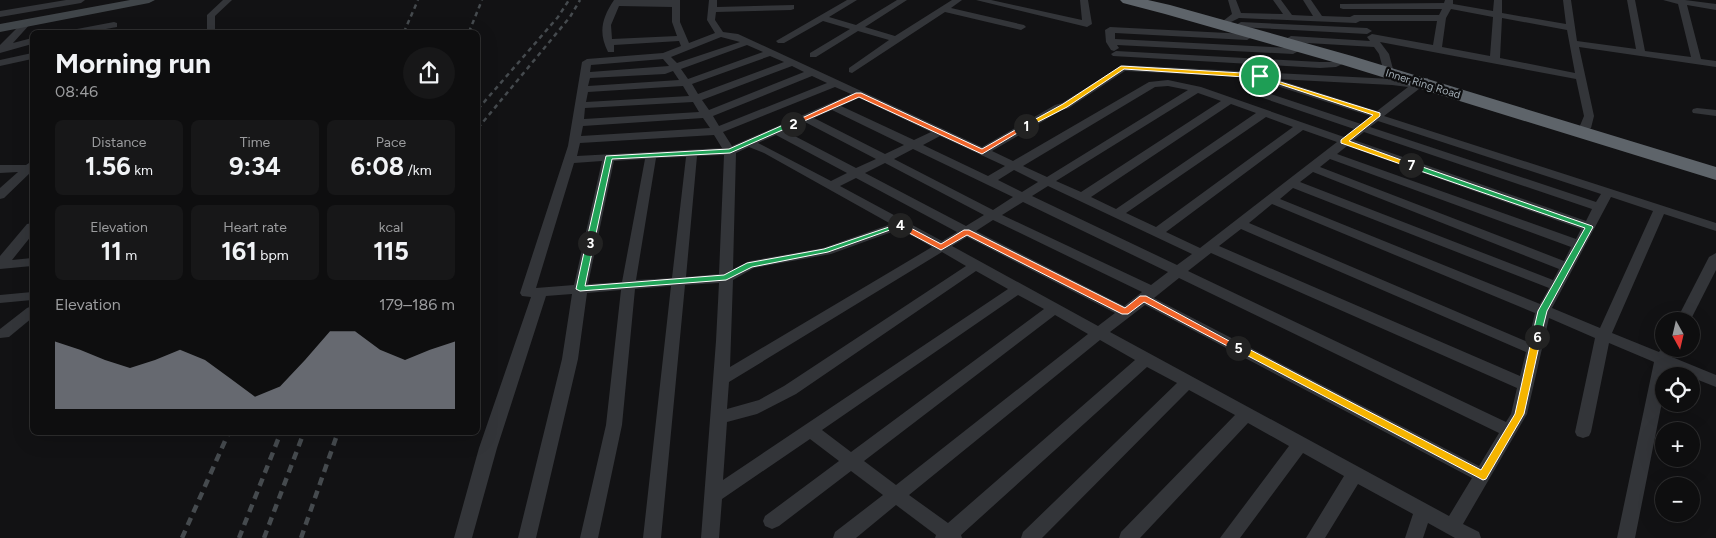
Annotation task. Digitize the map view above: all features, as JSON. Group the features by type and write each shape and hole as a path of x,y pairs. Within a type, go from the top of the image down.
{"highway":[{"name":"Inner Ring Road","path":"1128,0 1239,26"},
{"name":"Inner Ring Road","path":"1146,0 1388,69 1420,82 1716,167"},
{"name":"Inner Ring Road","path":"1296,43 1716,174"}],"street":[{"path":"0,14 81,0"},
{"path":"0,22 116,0"},
{"path":"0,28 149,0"},
{"path":"211,30 211,15 228,0"},
{"path":"713,5 772,0"},
{"path":"781,41 853,0"},
{"path":"813,55 903,0"},
{"path":"852,70 896,39 958,0"},
{"path":"980,0 1087,24 1084,0"},
{"path":"1232,0 1239,26 1252,49 1260,76"},
{"path":"1276,0 1289,18"},
{"path":"1307,0 1320,19"},
{"path":"1495,59 1498,0"},
{"path":"1567,0 1573,43 1589,116 1585,128"},
{"path":"1631,0 1641,53"},
{"path":"1667,0 1716,7"},
{"path":"612,60 610,42 606,36 606,22 617,2 676,2 676,22 684,43"},
{"path":"1682,2 1697,61"},
{"path":"1340,3 1449,3 1498,15 1571,28"},
{"path":"1340,3 1373,38 1384,54 1388,69"},
{"path":"1437,49 1442,18 1449,3"},
{"path":"713,5 791,7"},
{"path":"713,5 711,20 720,34"},
{"path":"944,9 1022,27"},
{"path":"822,18 896,39"},
{"path":"1239,26 1289,18 1442,18"},
{"path":"1,49 27,23"},
{"path":"88,30 114,25"},
{"path":"1123,68 1115,57 1116,54 1111,42 1110,30 1239,26 1373,38 1495,59 1581,77"},
{"path":"610,42 684,43 720,34 736,36 1156,233 1205,250 1526,385"},
{"path":"1111,42 1293,51 1296,43 1373,38"},
{"path":"1,49 30,42"},
{"path":"585,75 661,72 748,42"},
{"path":"684,43 665,56 587,62 578,123 570,160 527,293 726,278 750,265 826,251 900,225"},
{"path":"1573,43 1716,64"},
{"path":"583,89 685,83 770,53"},
{"path":"1116,54 1333,65 1346,60"},
{"path":"0,63 30,56"},
{"path":"665,56 676,68 730,151 721,380 710,538"},
{"path":"580,105 696,99 791,62"},
{"path":"982,152 1059,107 1065,106 1123,68 1260,76 1420,82"},
{"path":"578,123 707,115 812,72"},
{"path":"1248,75 1247,87 1251,90 1598,208"},
{"path":"1260,76 1716,227"},
{"path":"850,535 894,495 1420,82"},
{"path":"575,140 717,131 835,83"},
{"path":"988,181 1153,84 1168,83 1197,89 1230,100 1589,227"},
{"path":"721,380 941,248 1197,89"},
{"path":"570,160 730,151 859,94"},
{"path":"1081,198 1230,100"},
{"path":"833,106 1510,430"},
{"path":"1698,111 1716,114"},
{"path":"1116,214 1264,113"},
{"path":"806,118 1148,295 1483,476"},
{"path":"1156,233 1301,126"},
{"path":"777,131 967,232 1125,312"},
{"path":"830,186 939,132"},
{"path":"750,143 1472,538"},
{"path":"652,538 692,153"},
{"path":"1327,154 1579,245"},
{"path":"589,538 614,425 628,285 651,155"},
{"path":"527,538 570,359 580,289 609,158"},
{"path":"0,169 30,167"},
{"path":"1310,167 1567,267"},
{"path":"0,195 30,168"},
{"path":"1291,183 1556,286"},
{"path":"1452,527 1520,414 1543,311 1608,192"},
{"path":"1270,199 1603,336 1655,352"},
{"path":"1583,432 1603,336 1660,209"},
{"path":"1239,223 1534,350"},
{"path":"0,265 30,229"},
{"path":"1690,312 1709,285 1716,257"},
{"path":"0,265 30,262"},
{"path":"718,417 736,415 768,404 863,343 975,266"},
{"path":"713,496 1017,289"},
{"path":"463,538 488,448 540,292"},
{"path":"0,299 30,296"},
{"path":"772,521 1054,309"},
{"path":"1,336 30,313"},
{"path":"1626,538 1664,358"},
{"path":"1671,358 1716,381"},
{"path":"810,430 949,537 1146,359"},
{"path":"1030,538 1188,382"},
{"path":"1128,538 1246,414"},
{"path":"1229,538 1300,444"},
{"path":"1315,538 1355,474"},
{"path":"1414,538 1423,511"}],"railway":[{"path":"405,30 418,0"},
{"path":"470,30 482,0"},
{"path":"480,107 558,17 569,0"},
{"path":"480,126 570,17 580,0"},
{"path":"182,538 228,435"},
{"path":"239,538 280,435"},
{"path":"264,538 303,435"},
{"path":"301,538 337,435"}],"route":[{"path":"1123,68 1260,76 1378,115 1344,141 1589,227 1543,311 1520,414 1483,476 1143,298 1125,312 967,232 941,248 900,225 826,251 750,265 726,278 580,289 609,158 730,151 859,94 982,152 1024,127 1049,115 1059,107 1065,106 1123,68"}]}
